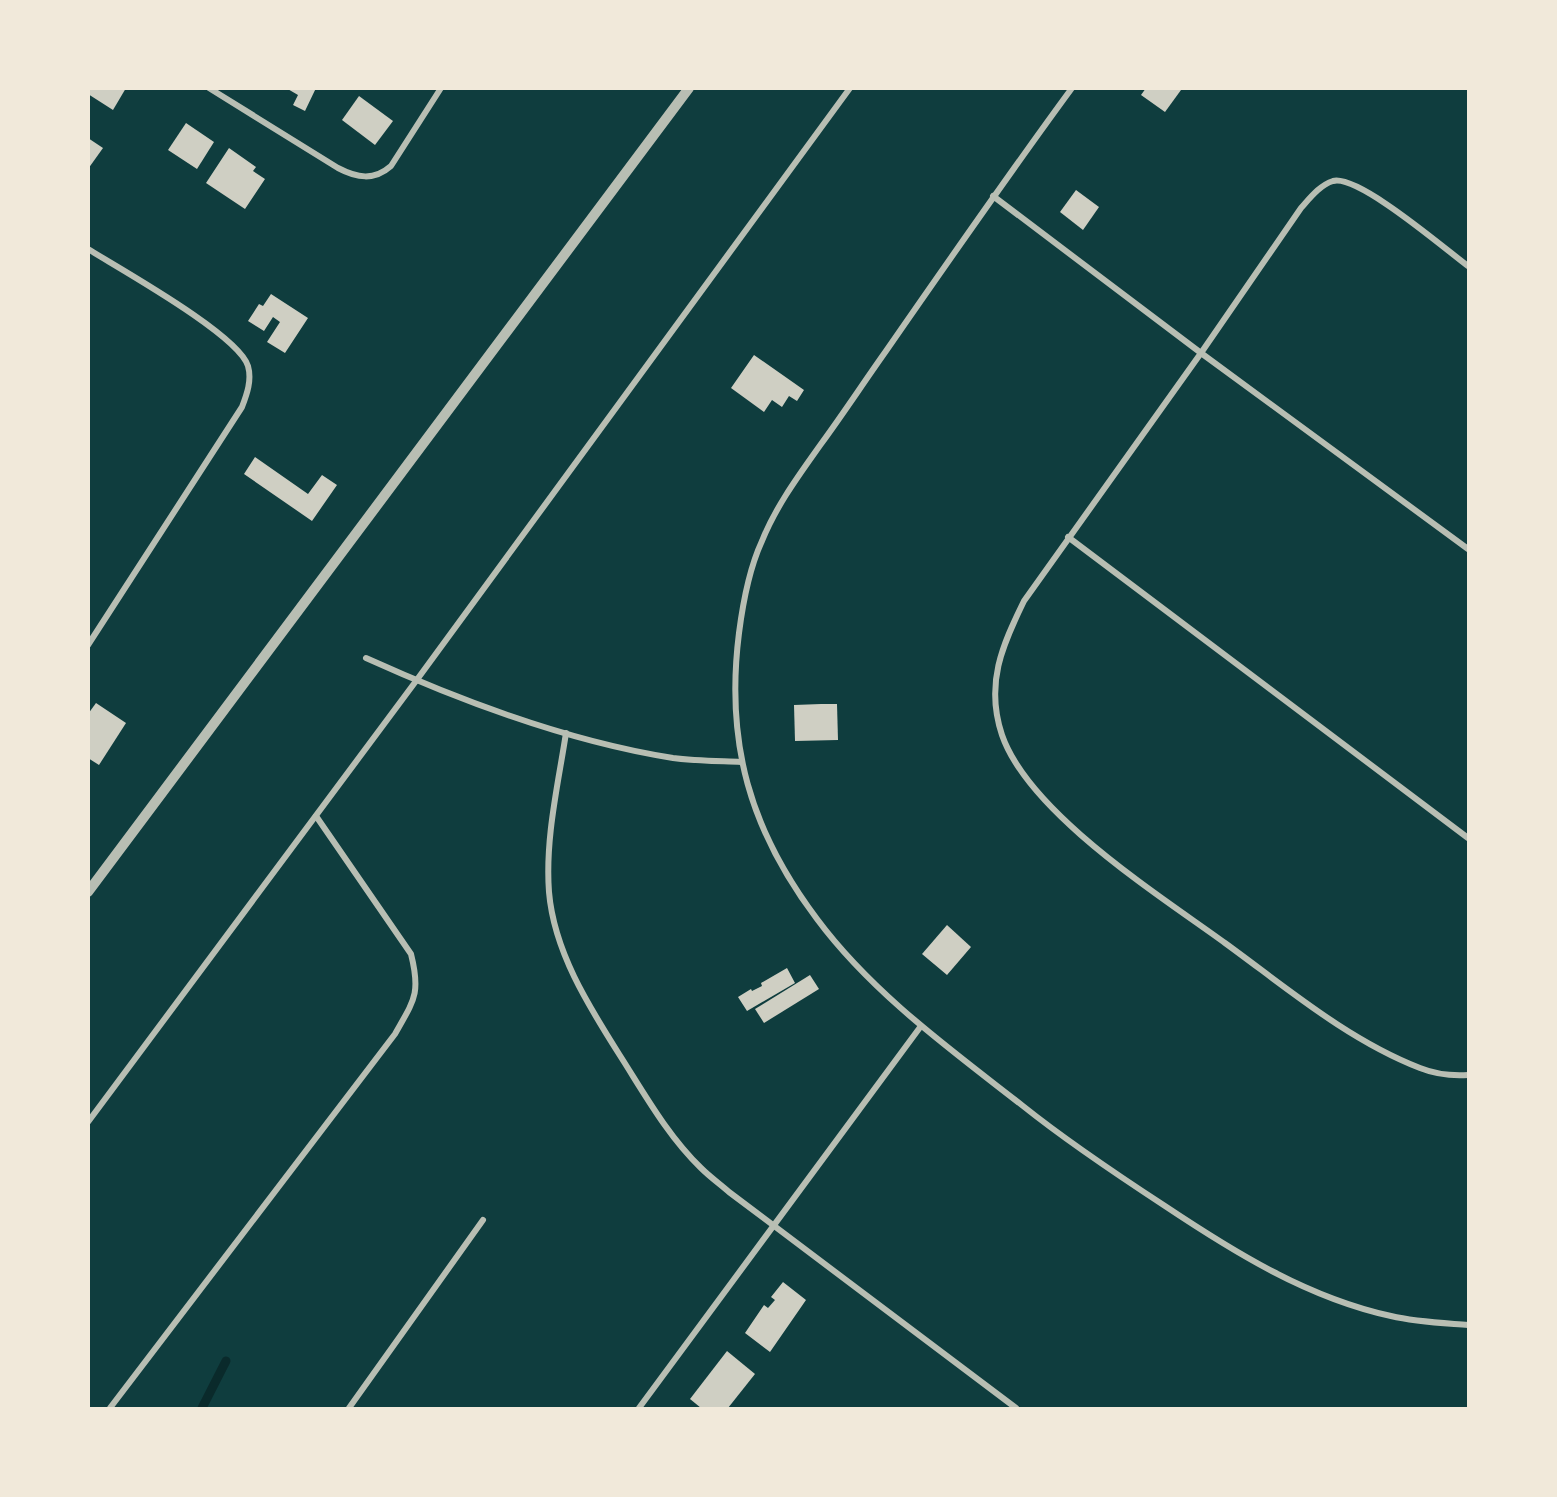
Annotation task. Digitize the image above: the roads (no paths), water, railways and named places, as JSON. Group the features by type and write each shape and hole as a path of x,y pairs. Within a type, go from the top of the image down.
{"street":[{"path":"209,88 338,168 356,176 365,177 383,172 391,166 441,88"},
{"path":"88,892 689,88"},
{"path":"88,1122 416,681 850,88"},
{"path":"1072,88 993,196 793,484 761,541 750,576 741,620 735,668 734,706 741,762 758,817 774,854 794,887 848,957 921,1026 1070,1142 1214,1239 1280,1275 1358,1307 1392,1316 1468,1325"},
{"path":"1468,266 1381,200 1355,185 1334,181 1312,195 1024,601 1006,638 996,667 994,703 1003,736 1015,760 1033,785 1073,827 1116,863 1315,1009 1389,1054 1422,1069 1452,1076 1468,1075"},
{"path":"993,196 1468,549"},
{"path":"88,249 223,335 243,356 248,366 249,378 248,392 242,406 88,645"},
{"path":"1068,537 1468,838"},
{"path":"366,658 416,681 566,733 675,758 741,762"},
{"path":"566,733 549,850 549,892 555,928 571,969 591,1009 657,1115 701,1167 772,1225 1016,1408"},
{"path":"110,1408 395,1034 413,1002 417,979 411,954 316,816"},
{"path":"639,1408 921,1026"},
{"path":"349,1408 483,1220"}],"waterway":[{"path":"202,1408 226,1361"}]}
